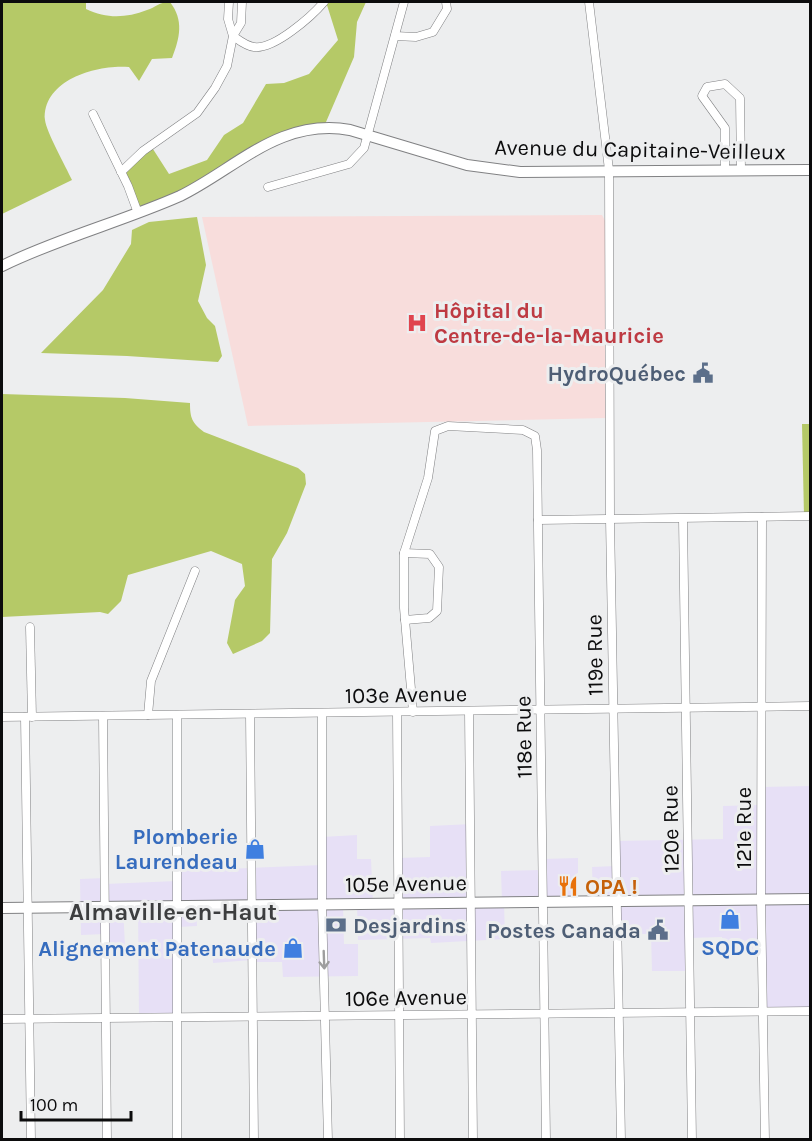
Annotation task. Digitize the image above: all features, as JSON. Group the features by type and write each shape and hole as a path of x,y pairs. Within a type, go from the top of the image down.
{"street":[{"path":"229,2 228,19 233,36 255,48 269,45 313,15 324,2"},
{"path":"121,172 143,151 196,113 214,88 227,66 233,36 241,23 242,2"},
{"path":"268,187 349,165 364,148 404,2"},
{"path":"395,36 416,38 434,32 447,9 446,2"},
{"name":"119e Rue","path":"589,2 609,170 610,519 621,1140"},
{"path":"725,170 725,128 702,96 707,87 725,84 740,98 741,170"},
{"path":"93,114 138,213"},
{"name":"Avenue du Capitaine-Veilleux","path":"2,266 49,244 138,213 200,187 282,138 307,130 333,128 368,134 468,165 520,172 810,170"},
{"name":"118e Rue","path":"404,553 428,478 435,431 447,426 523,430 535,436 546,1140"},
{"path":"538,520 810,516"},
{"name":"121e Rue","path":"762,517 761,899 765,1140"},
{"name":"120e Rue","path":"683,519 692,1140"},
{"path":"405,620 429,618 437,611 439,567 430,554 404,553 405,620 414,712"},
{"path":"148,715 152,681 195,571"},
{"path":"30,627 28,907 31,1140"},
{"name":"103e Avenue","path":"2,717 810,706"},
{"path":"469,711 473,1140"},
{"path":"397,712 400,1140"},
{"path":"322,713 322,904 328,1140"},
{"path":"250,714 254,1140"},
{"path":"177,715 177,1140"},
{"path":"103,716 107,1140"},
{"name":"105e Avenue","path":"2,908 810,899"},
{"name":"106e Avenue","path":"2,1019 810,1011"}],"shaded area":[{"name":"Hôpital du Centre-de-la-Mauricie","path":"602,215 609,228 606,418 248,426 202,217"},
{"path":"810,786 810,1011 763,1011 762,953 724,954 722,937 689,938 689,971 652,971 651,934 617,934 616,901 504,902 505,939 431,943 430,938 358,940 357,904 343,904 344,944 358,944 358,976 283,977 282,962 253,962 252,960 213,963 212,944 252,942 252,905 196,906 197,926 178,927 177,1017 139,1018 138,906 123,906 125,946 106,947 105,934 81,935 80,879 105,878 105,884 177,881 177,871 322,865 322,837 357,835 357,859 371,859 373,903 398,903 398,858 430,857 430,826 472,824 471,902 502,902 501,871 542,870 542,859 578,858 578,897 593,897 592,867 616,866 615,841 723,839 723,806 761,805 761,787"}],"green space":[{"path":"2,2 86,2 86,9 101,14 124,16 170,2 179,22 179,29 172,58 152,59 139,81 129,67 102,68 74,77 52,94 46,106 46,125 72,180 2,214"},
{"path":"326,2 366,2 357,22 354,57 323,129 295,133 138,213 121,172 151,146 169,174 207,160 224,135 243,123 266,84 284,83 309,74 338,40"},
{"path":"197,217 206,265 198,301 207,318 215,326 222,356 218,362 41,353 103,290 131,244 132,230 149,222"},
{"path":"2,394 125,398 190,403 192,420 204,432 298,468 305,474 306,484 287,533 272,559 270,633 262,641 233,654 227,643 235,600 245,586 242,564 211,551 128,575 121,601 108,614 100,612 2,617"},
{"path":"802,424 810,424 810,516 804,516"}],"place":[{"name":"Hôpital du Centre-de-la-Mauricie","path":"417,323"},
{"name":"HydroQuébec","path":"703,373"},
{"name":"Plomberie Laurendeau","path":"255,849"},
{"name":"OPA !","path":"568,886"},
{"name":"SQDC","path":"730,919"},
{"name":"Desjardins","path":"336,925"},
{"name":"Postes Canada","path":"658,930"},
{"name":"Alignement Patenaude","path":"293,948"}],"district":[{"name":"Almaville-en-Haut","path":"173,912"}]}
